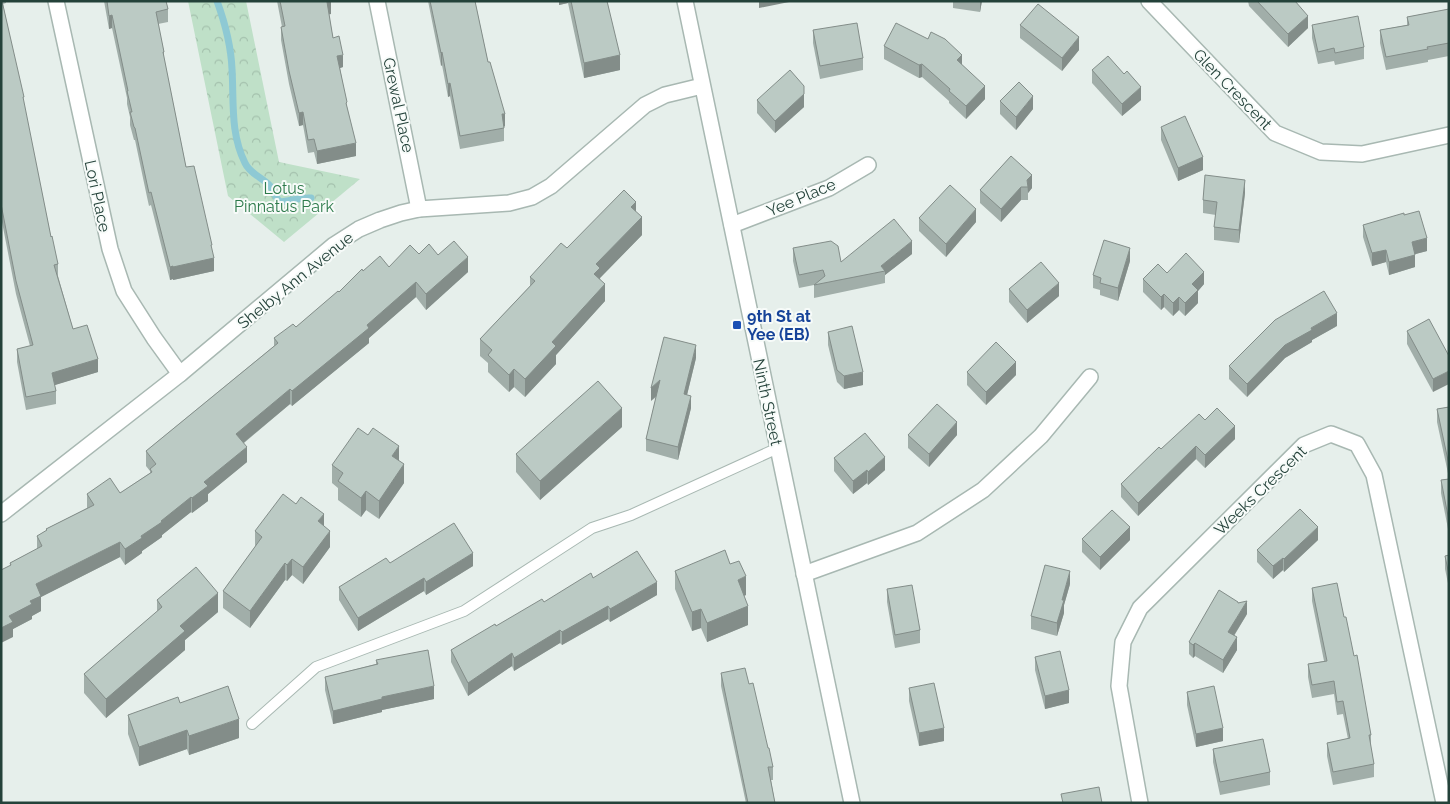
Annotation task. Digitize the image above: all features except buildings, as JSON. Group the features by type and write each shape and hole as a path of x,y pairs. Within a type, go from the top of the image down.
{"street":[{"name":"Lori Place","path":"56,1 110,249 121,283 124,291 154,338 180,374"},
{"name":"Grewal Place","path":"377,1 420,209"},
{"name":"Ninth Street","path":"685,1 852,803"},
{"name":"Glen Crescent","path":"1149,1 1275,133 1321,152 1362,154 1449,134"},
{"name":"Shelby Ann Avenue","path":"1,514 180,374 334,245 359,229 401,213 420,209 509,203 532,197 551,186 645,105 665,96 702,86"},
{"name":"Yee Place","path":"732,225 829,188 868,165"},
{"path":"804,574 917,533 983,490 1041,436 1090,377"},
{"name":"Weeks Crescent","path":"1140,803 1118,686 1123,642 1140,608 1304,445 1331,434 1357,444 1374,475 1444,803"}],"lane":[{"path":"252,724 316,667 464,611 592,528 631,515 778,448"}],"green space":[{"name":"Lotus Pinnatus Park","path":"188,1 246,1 279,162 360,179 284,242 228,196"}],"waterway":[{"path":"217,1 229,43 235,129 240,152 245,163 250,170 270,186 280,202 311,198"}],"place":[{"name":"9th St at Yee (EB)","path":"737,325"}]}
